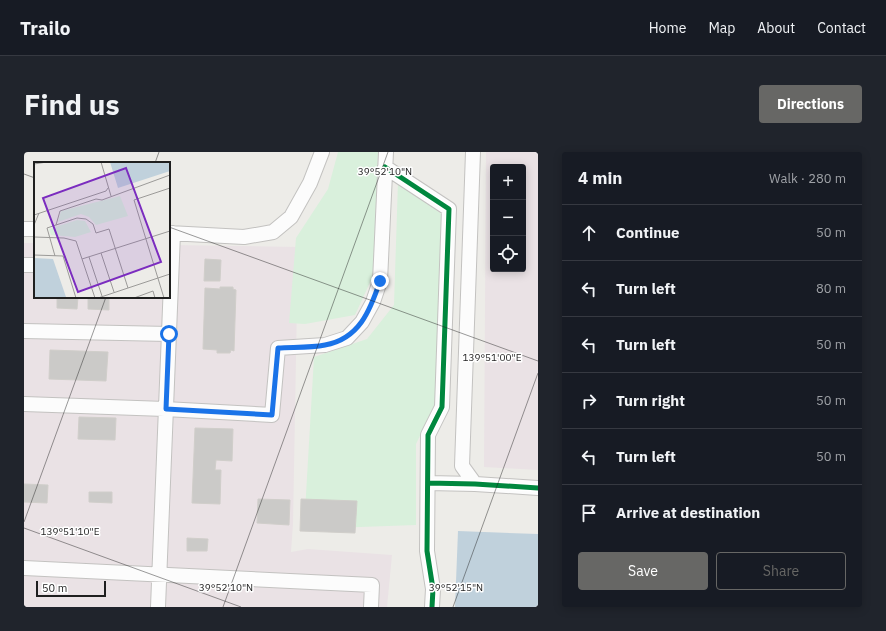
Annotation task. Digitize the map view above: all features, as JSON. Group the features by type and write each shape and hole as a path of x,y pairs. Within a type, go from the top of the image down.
{"street":[{"path":"170,271 171,233 244,237 273,232 291,217 310,183 322,152"},
{"path":"24,404 166,409 272,415 278,348 325,345 347,338 362,322 373,302 380,281 386,152"},
{"path":"473,152 462,466 475,484"},
{"path":"385,167 449,209 442,407 428,435 427,551 433,589 432,607"},
{"path":"24,228 34,229"},
{"path":"158,607 170,298"},
{"path":"24,331 169,334"},
{"path":"428,483 538,488"},
{"path":"24,568 372,585 371,607"}],"shaded area":[{"path":"486,152 538,152 538,470 484,467"},
{"path":"24,243 34,243 34,298 170,298 170,245 298,247 293,524 291,552 308,549 392,555 387,607 24,607"}],"green space":[{"path":"338,152 378,152 373,276 355,315 305,324 289,323 296,238 328,189"},
{"path":"398,181 444,216 436,403 416,444 416,525 304,529 314,357 367,339 394,305"}],"water":[{"path":"458,531 538,534 538,607 455,607"}],"building":[{"path":"205,259 221,260 220,281 204,281"},
{"path":"220,287 233,287 233,289 236,290 234,351 231,350 230,353 217,353 217,350 203,349 205,288 220,289"},
{"path":"57,298 78,298 77,309 57,308"},
{"path":"88,298 109,298 109,310 88,309"},
{"path":"50,350 108,352 106,381 49,379"},
{"path":"79,417 116,418 115,440 78,439"},
{"path":"195,428 233,429 232,461 216,460 215,470 221,470 220,504 192,503"},
{"path":"24,484 48,485 47,503 24,502"},
{"path":"89,492 112,492 112,503 89,502"},
{"path":"258,499 290,500 289,525 257,523"},
{"path":"301,499 357,501 355,533 300,531"},
{"path":"187,538 208,539 207,551 187,551"}],"cycle path":[{"path":"385,167 449,209 442,407 428,435 427,551 433,589 432,607"},
{"path":"428,483 538,488"}],"route":[{"path":"169,334 166,409 272,415 278,348 325,345 347,338 362,322 373,302 380,281"}]}
